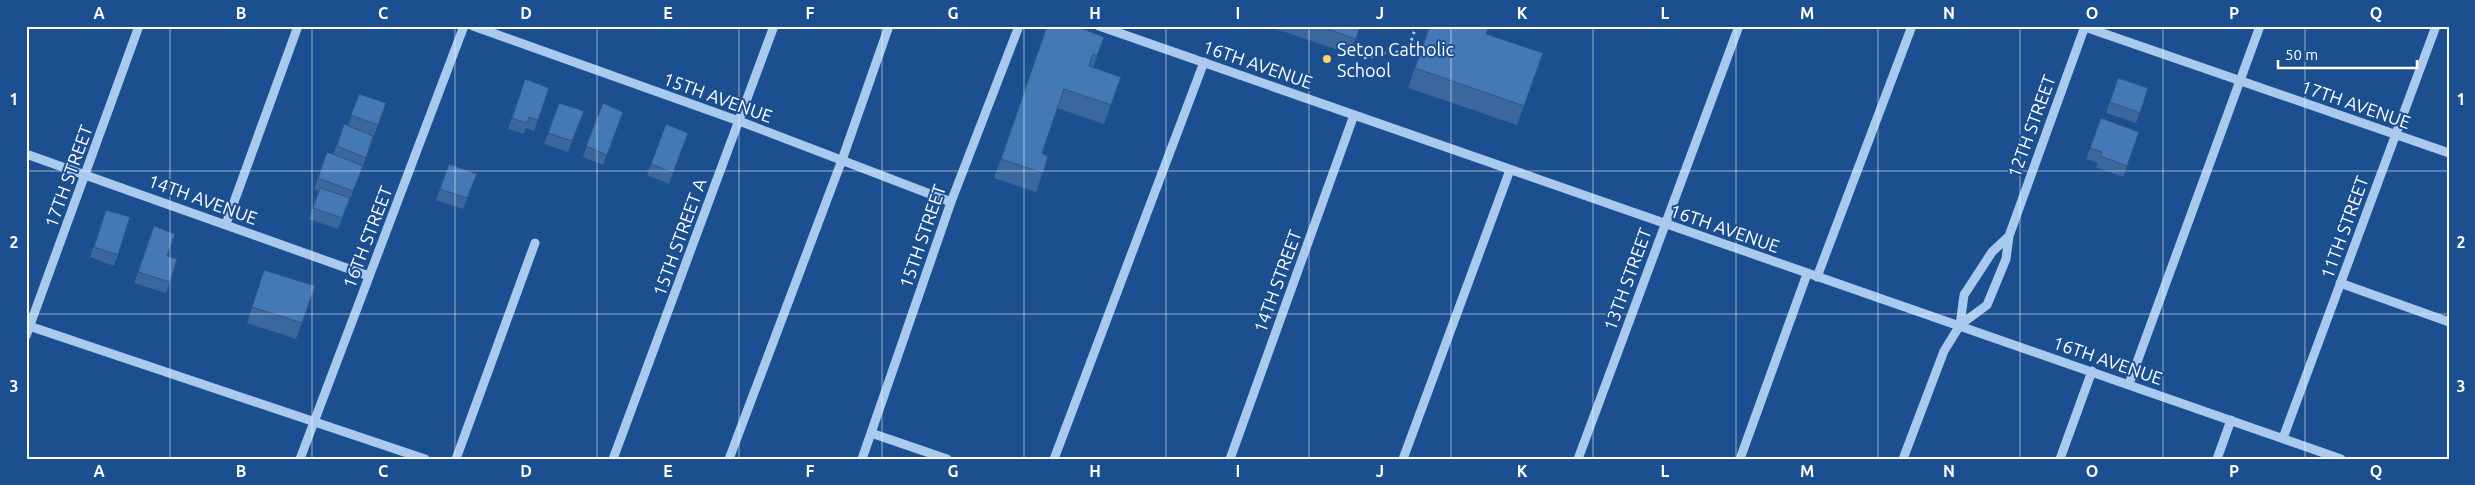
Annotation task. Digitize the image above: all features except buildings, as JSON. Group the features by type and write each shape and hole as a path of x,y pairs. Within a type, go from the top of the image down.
{"street":[{"name":"17TH STREET","path":"26,336 28,325 86,174 139,26"},
{"path":"226,224 298,26"},
{"name":"16TH STREET","path":"300,459 464,26"},
{"name":"15TH AVENUE","path":"472,26 739,121 951,202"},
{"name":"15TH STREET A","path":"613,459 774,26"},
{"path":"729,459 842,160 889,26"},
{"name":"15TH STREET","path":"862,459 951,202 1019,26"},
{"name":"16TH AVENUE","path":"1099,26 2341,459"},
{"name":"13TH STREET","path":"1578,459 1739,26"},
{"path":"1817,277 1912,26"},
{"name":"17TH AVENUE","path":"2084,26 2449,153"},
{"name":"12TH STREET","path":"1903,459 1944,351 1960,325 1987,305 2006,259 2009,236 2084,26"},
{"path":"2129,384 2260,26"},
{"name":"11TH STREET","path":"2283,438 2436,26"},
{"path":"1054,459 1204,62"},
{"name":"14TH STREET","path":"1230,459 1354,115"},
{"name":"14TH AVENUE","path":"26,154 369,276"},
{"path":"1404,459 1510,170"},
{"name":"12TH STREET","path":"1960,325 1964,294 1992,252 2009,236"},
{"path":"456,459 535,243"},
{"path":"1740,459 1807,274"},
{"path":"2340,284 2449,322"},
{"path":"28,325 425,459"},
{"path":"2060,459 2092,371"},
{"path":"2217,459 2231,420"},
{"path":"871,433 947,459"}],"path":[{"path":"1364,58 1392,51 1406,54 1416,26"}],"place":[{"name":"Seton Catholic School","path":"1327,59"}]}
